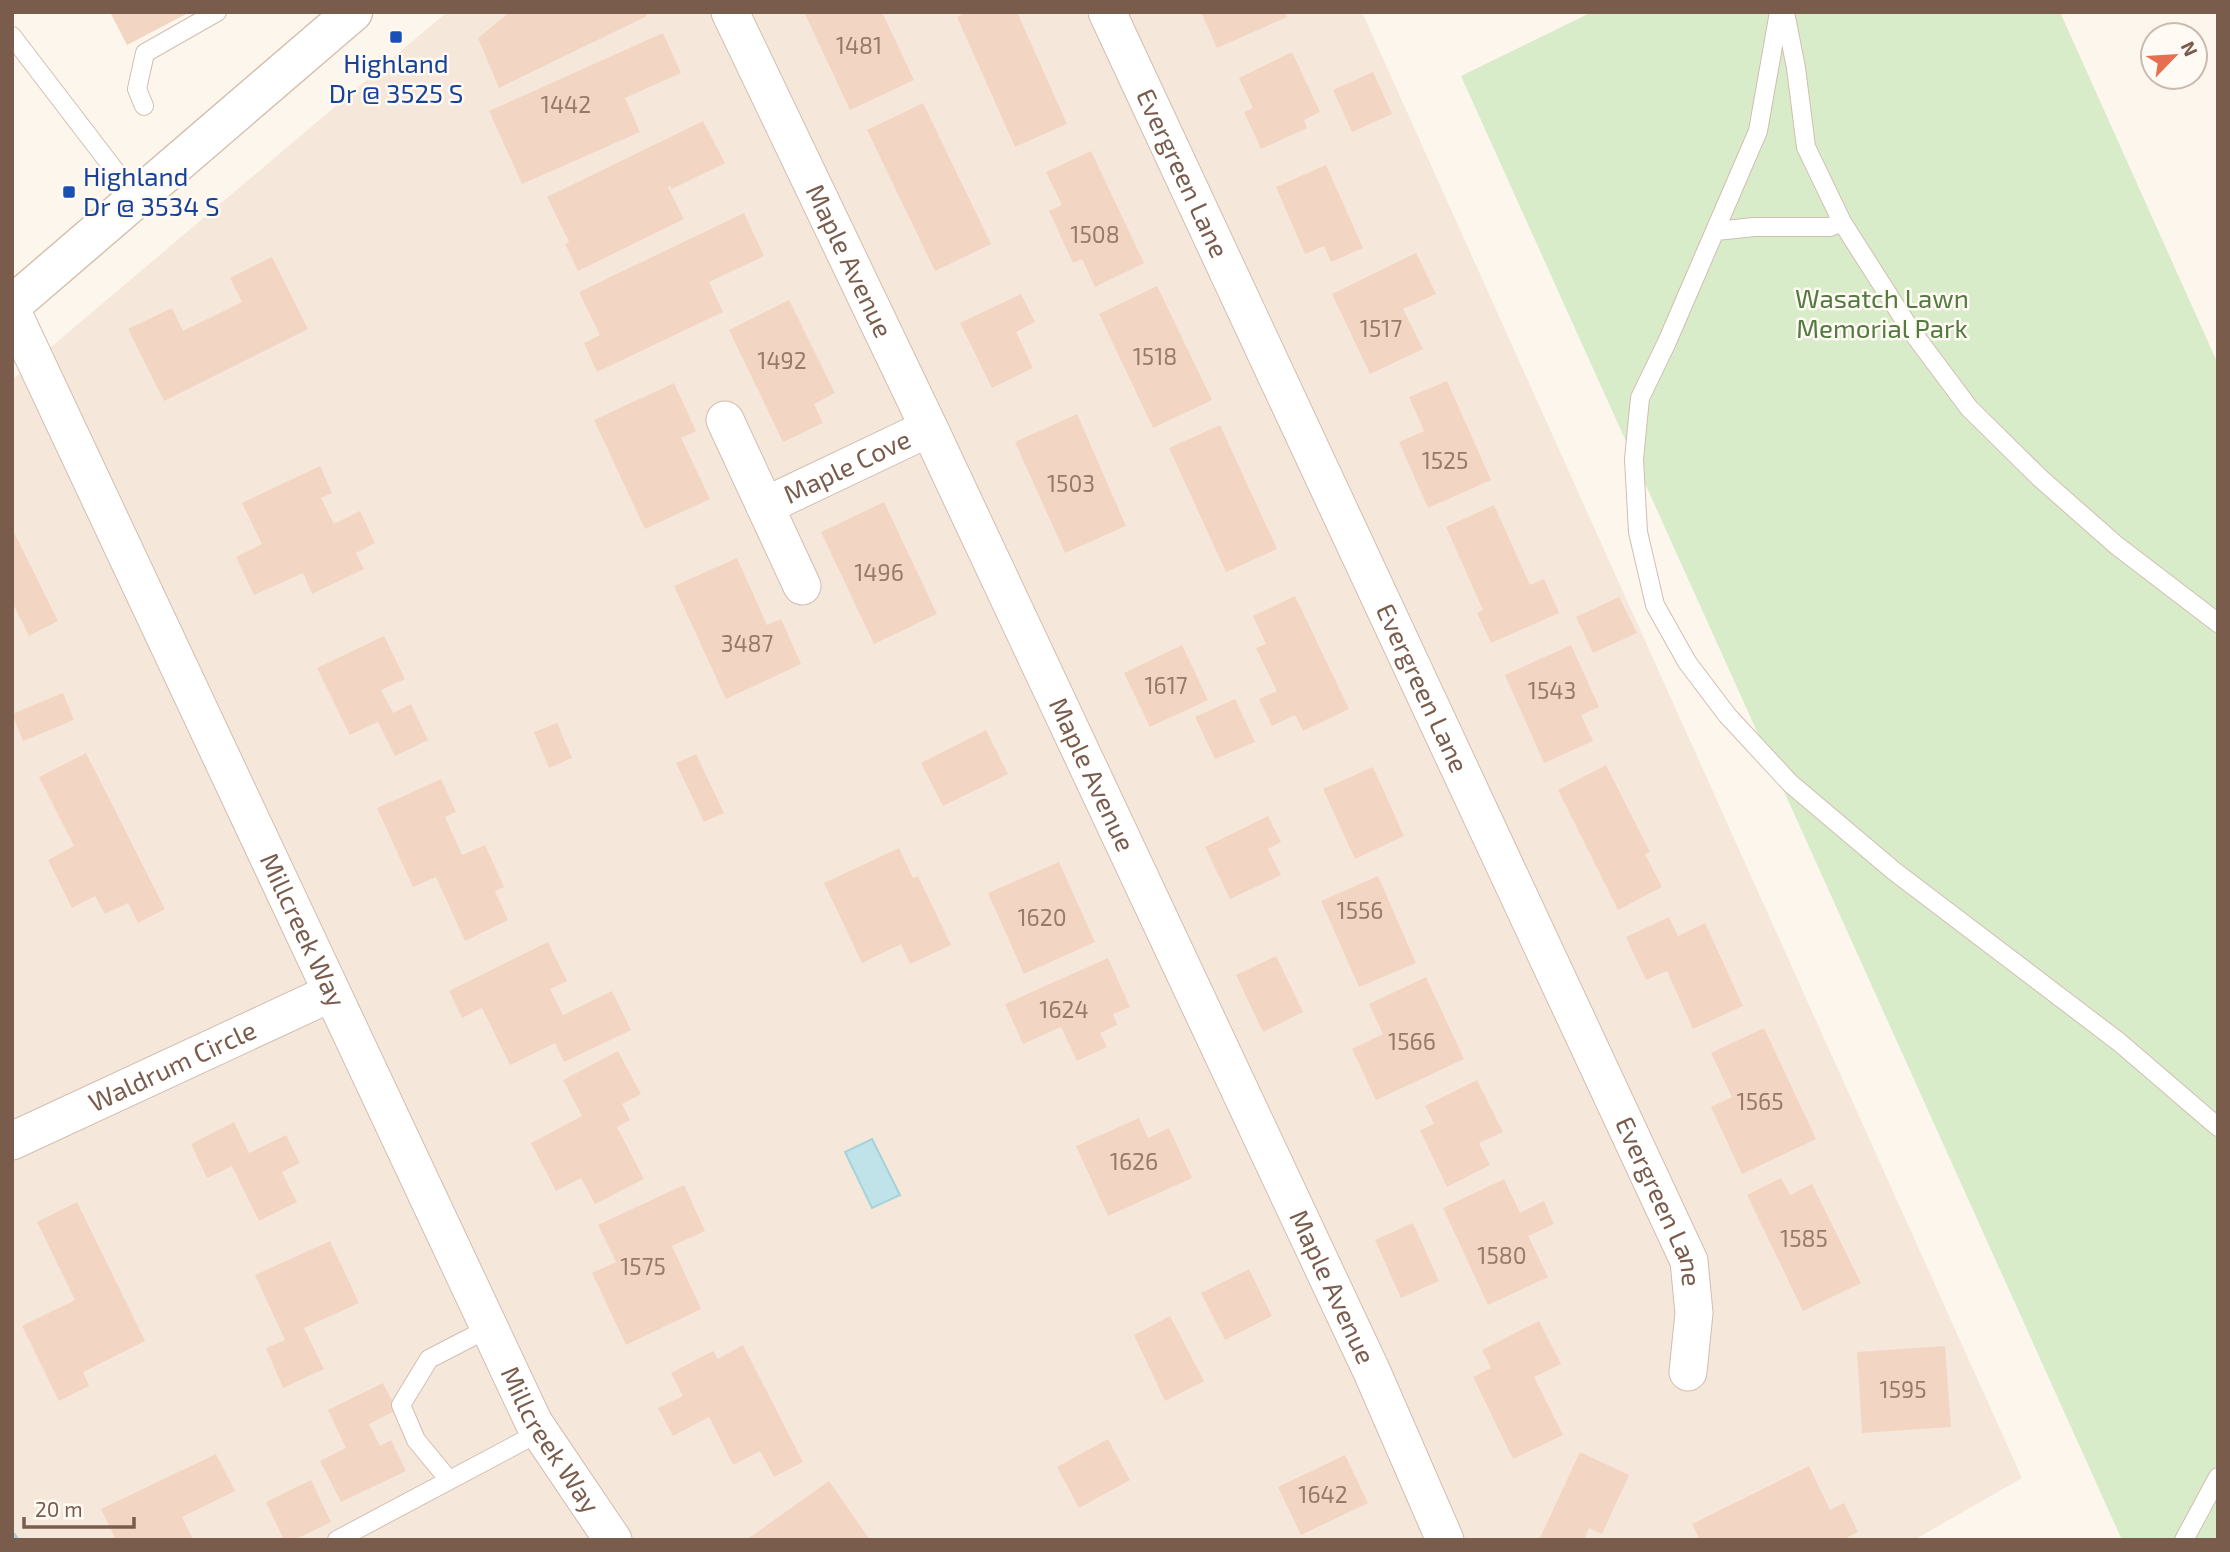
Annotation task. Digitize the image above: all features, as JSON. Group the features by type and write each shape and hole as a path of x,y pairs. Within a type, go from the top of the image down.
{"main road":[{"path":"12,305 353,12"}],"street":[{"name":"Maple Avenue","path":"730,12 929,428 1372,1372 1444,1540"},
{"name":"Evergreen Lane","path":"1107,12 1689,1261 1694,1313 1688,1372"},
{"name":"Millcreek Way","path":"12,311 534,1423 613,1540"},
{"name":"Maple Cove","path":"725,420 802,586"},
{"name":"Maple Cove","path":"765,506 929,428"},
{"name":"Waldrum Circle","path":"12,1141 331,993"}],"lane":[{"path":"144,106 137,89 145,53 218,12"},
{"path":"1779,12 1758,131 1640,398 1634,459 1638,532 1655,605 1687,662 1727,715 1791,784 1894,871 2119,1042 2218,1127"},
{"path":"1785,12 1796,68 1806,147 1842,222 1910,329 1969,408 2040,478 2116,545 2218,623"},
{"path":"12,36 136,198"},
{"path":"1716,231 1754,227 1830,227 1842,222"},
{"path":"449,1480 416,1440 401,1405 429,1359 489,1328"},
{"path":"337,1540 540,1432"},
{"path":"2183,1540 2218,1477"}],"shaded area":[{"path":"447,12 1362,12 2022,1478 1914,1540 12,1540 12,380"}],"green space":[{"name":"Wasatch Lawn Memorial Park","path":"1592,12 2060,12 2218,364 2218,1540 2122,1540 1461,76"}],"water":[{"path":"872,1139 900,1195 872,1208 845,1152"}],"building":[{"path":"110,12 190,12 127,45"},
{"path":"510,12 645,12 647,16 499,88 478,38"},
{"path":"804,12 882,12 914,80 850,110"},
{"path":"967,12 1017,12 1067,124 1015,147 957,17"},
{"path":"1201,12 1285,12 1287,17 1217,48"},
{"path":"663,33 681,73 625,98 640,132 522,184 489,111"},
{"path":"1292,52 1320,112 1304,120 1307,128 1261,149 1244,112 1253,108 1239,78"},
{"path":"1373,72 1392,114 1352,132 1333,90"},
{"path":"923,103 991,244 935,271 867,130"},
{"path":"703,121 725,163 672,189 668,187 684,219 578,271 565,244 569,242 547,197"},
{"path":"1091,151 1144,263 1095,287 1082,259 1073,263 1049,211 1062,205 1046,172"},
{"path":"1326,165 1363,248 1331,262 1324,246 1305,254 1276,187"},
{"path":"744,213 764,256 709,282 723,312 597,372 584,343 600,335 579,292"},
{"path":"1416,253 1436,294 1403,309 1423,349 1370,374 1332,294"},
{"path":"272,257 308,329 164,401 128,329 172,308 183,331 242,302 230,278"},
{"path":"1157,286 1212,400 1153,428 1099,314"},
{"path":"1021,294 1035,322 1016,332 1033,368 992,388 960,323"},
{"path":"789,300 835,393 814,404 823,423 783,442 729,330"},
{"path":"1447,381 1491,480 1428,508 1399,442 1424,431 1409,397"},
{"path":"674,383 696,431 681,438 710,499 645,529 594,420"},
{"path":"1077,414 1126,526 1065,553 1015,442"},
{"path":"1220,425 1277,549 1226,572 1169,448"},
{"path":"320,466 332,493 321,498 334,524 360,511 375,543 356,553 364,569 312,594 303,573 254,595 236,557 262,544 242,503"},
{"path":"884,502 937,614 874,644 821,532"},
{"path":"1494,505 1530,585 1544,579 1559,613 1491,643 1477,613 1483,610 1446,527"},
{"path":"12,528 58,621 29,636 12,602"},
{"path":"737,558 767,625 781,619 801,664 726,699 674,586"},
{"path":"1295,596 1349,709 1303,731 1295,715 1272,726 1259,699 1277,691 1256,648 1266,644 1253,616"},
{"path":"1619,597 1637,633 1593,653 1576,617"},
{"path":"384,636 405,679 381,690 393,713 411,704 428,740 395,756 378,722 350,735 317,668"},
{"path":"1182,645 1208,700 1150,727 1124,673"},
{"path":"1571,645 1599,707 1581,715 1593,741 1544,763 1505,675"},
{"path":"63,693 74,720 23,741 12,714"},
{"path":"1235,699 1255,742 1215,759 1195,717"},
{"path":"557,723 572,758 549,768 534,732"},
{"path":"986,730 1008,774 943,806 921,763"},
{"path":"86,753 165,909 138,923 128,903 105,914 95,896 72,908 48,860 74,846 39,777"},
{"path":"696,754 724,813 704,822 676,763"},
{"path":"1606,765 1650,852 1645,854 1662,887 1618,910 1558,790"},
{"path":"1373,767 1404,836 1355,859 1323,789"},
{"path":"441,779 456,812 445,817 462,855 485,845 504,887 495,891 508,920 465,941 436,877 413,887 377,808"},
{"path":"1268,816 1281,842 1268,849 1281,875 1230,899 1205,847"},
{"path":"899,848 913,878 918,876 951,945 910,964 901,944 862,963 824,883"},
{"path":"1059,862 1095,942 1024,974 988,893"},
{"path":"1378,876 1416,963 1359,987 1321,901"},
{"path":"1669,917 1678,936 1705,923 1743,1006 1693,1029 1667,971 1646,980 1626,937"},
{"path":"548,942 567,981 550,989 563,1015 612,991 631,1030 564,1062 555,1043 510,1065 482,1008 462,1018 449,991"},
{"path":"1276,956 1303,1012 1263,1032 1236,975"},
{"path":"1108,958 1130,1007 1113,1014 1117,1025 1100,1033 1107,1047 1077,1061 1061,1027 1023,1044 1005,1004"},
{"path":"1426,977 1464,1059 1376,1100 1352,1049 1383,1034 1369,1004"},
{"path":"1764,1028 1816,1139 1742,1174 1711,1107 1732,1097 1711,1053"},
{"path":"618,1051 641,1094 622,1104 630,1120 617,1127 644,1179 595,1204 581,1178 556,1191 531,1143 582,1116 563,1080"},
{"path":"1477,1080 1503,1132 1479,1143 1490,1165 1447,1187 1420,1130 1434,1124 1425,1106"},
{"path":"1139,1118 1148,1138 1169,1128 1192,1178 1108,1216 1076,1146"},
{"path":"234,1122 249,1153 286,1135 300,1163 282,1172 297,1202 259,1221 232,1166 207,1178 191,1144"},
{"path":"1781,1178 1790,1195 1812,1184 1861,1283 1803,1311 1747,1195"},
{"path":"1504,1179 1520,1213 1544,1201 1554,1224 1528,1236 1548,1277 1488,1305 1443,1208"},
{"path":"684,1185 705,1231 672,1246 701,1309 626,1345 592,1273 616,1262 598,1225"},
{"path":"77,1202 145,1341 83,1372 89,1386 59,1401 22,1326 75,1300 37,1222"},
{"path":"1413,1223 1439,1281 1401,1298 1375,1240"},
{"path":"330,1241 359,1303 304,1328 324,1369 283,1388 266,1348 285,1340 255,1275"},
{"path":"1249,1269 1272,1316 1225,1340 1201,1293"},
{"path":"1170,1316 1204,1381 1165,1401 1134,1335"},
{"path":"1539,1321 1561,1364 1534,1377 1563,1435 1513,1459 1473,1377 1491,1368 1482,1350"},
{"path":"743,1345 803,1462 774,1477 760,1451 733,1465 709,1417 673,1436 658,1408 683,1396 671,1373 713,1351 718,1359"},
{"path":"1945,1346 1951,1427 1862,1433 1857,1352"},
{"path":"383,1383 397,1410 369,1424 380,1446 391,1440 406,1471 341,1502 320,1461 346,1448 328,1410"},
{"path":"1108,1439 1130,1480 1079,1508 1057,1467"},
{"path":"1580,1452 1629,1475 1602,1534 1589,1528 1584,1540 1539,1540"},
{"path":"216,1454 235,1491 182,1517 193,1540 116,1540 101,1509"},
{"path":"1345,1455 1368,1503 1301,1535 1278,1487"},
{"path":"1809,1466 1830,1510 1844,1503 1858,1532 1842,1540 1700,1540 1692,1524"},
{"path":"311,1480 331,1522 294,1540 284,1540 266,1502"},
{"path":"829,1481 870,1540 746,1540"}],"place":[{"name":"Highland Dr @ 3525 S","path":"396,37"},
{"name":"Highland Dr @ 3534 S","path":"69,192"}]}
